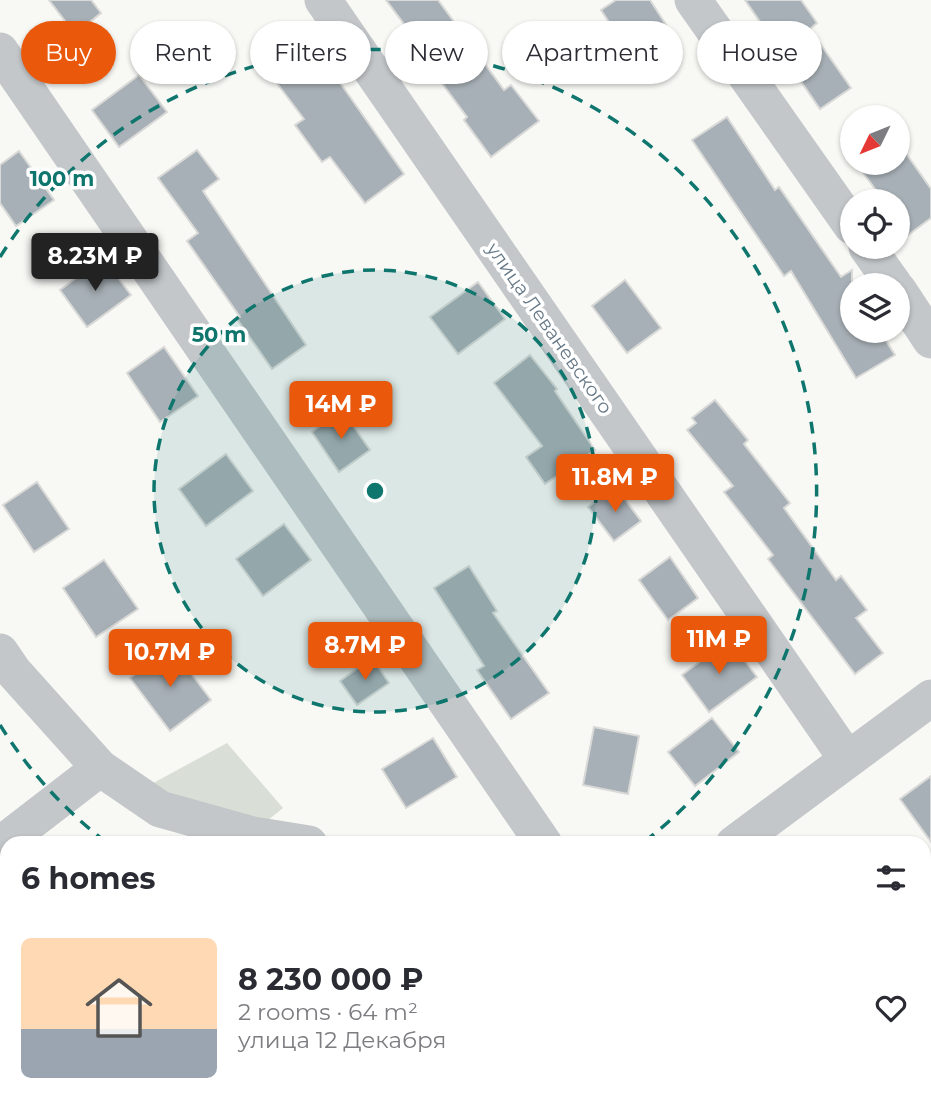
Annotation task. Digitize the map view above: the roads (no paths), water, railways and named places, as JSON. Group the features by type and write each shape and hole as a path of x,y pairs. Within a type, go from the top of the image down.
{"street":[{"name":"улица Леваневского","path":"323,0 847,759"},
{"path":"693,0 840,209"},
{"path":"0,51 539,836"},
{"path":"910,308 931,340"},
{"path":"0,652 13,671 100,768 160,809 259,836"},
{"path":"745,836 931,698"},
{"path":"12,836 100,768"}]}
